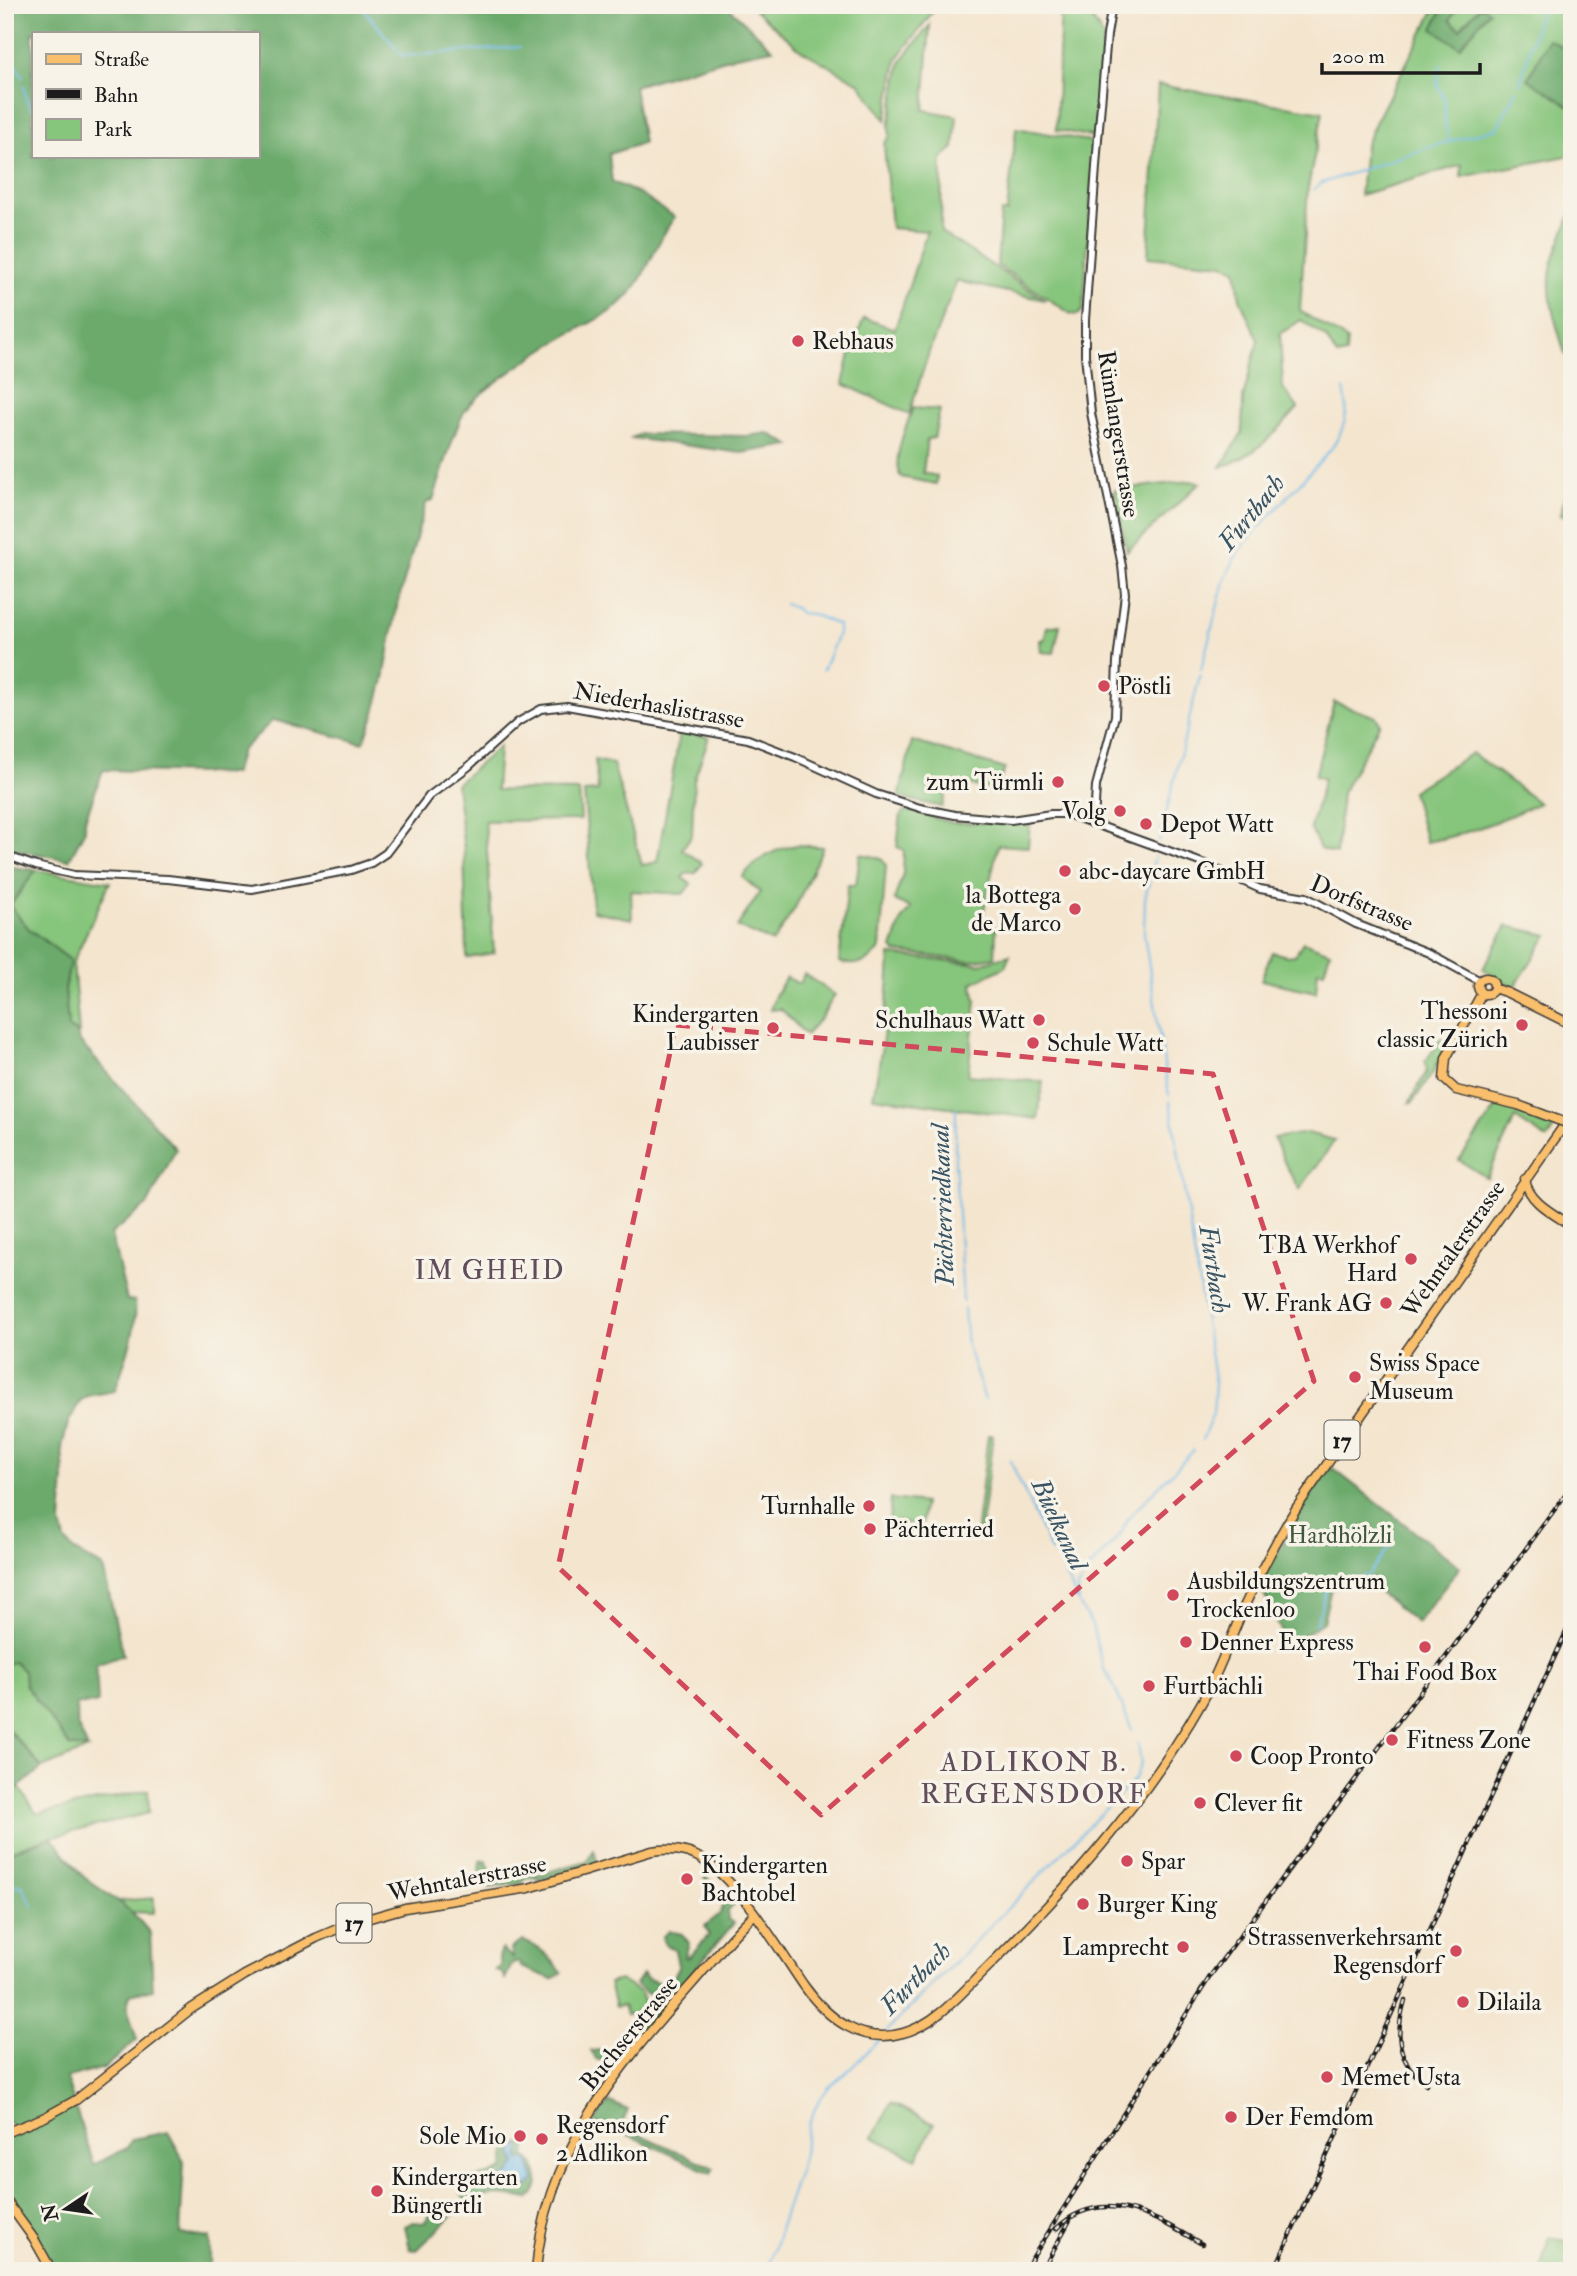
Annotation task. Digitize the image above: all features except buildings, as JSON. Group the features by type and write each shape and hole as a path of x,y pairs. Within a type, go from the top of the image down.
{"main road":[{"path":"1482,993 1478,986 1480,981 1490,979 1494,988"},
{"path":"1482,993 1489,994 1494,988"},
{"path":"1494,988 1572,1025"},
{"path":"1482,993 1446,1058 1444,1079 1456,1090 1518,1105 1572,1125"},
{"name":"Wehntalerstrasse","path":"5,2133 45,2117 76,2100 191,2009 245,1975 349,1924 432,1902 528,1888 652,1851 680,1850 699,1857 730,1883 819,2006 844,2026 865,2034 894,2035 920,2026 936,2015 1028,1926 1138,1802 1156,1777 1203,1700 1260,1574 1297,1507 1572,1114"},
{"path":"1525,1180 1526,1188 1534,1199 1572,1226"},
{"path":"1508,1205 1522,1198 1534,1199"},
{"name":"Buchserstrasse","path":"536,2271 537,2249 546,2209 560,2168 583,2123 641,2041 754,1915"},
{"path":"5,2199 34,2239 52,2271"}],"street":[{"name":"Rümlangerstrasse","path":"1094,823 1096,786 1115,716 1117,661 1125,594 1122,566 1089,400 1085,355 1093,203 1107,35 1112,5"},
{"name":"Niederhaslistrasse","path":"5,855 74,875 168,879 252,889 351,870 386,853 429,796 468,767 517,722 541,709 558,706 748,739 796,757 876,794 920,808 955,815 1011,820 1067,814 1106,828"},
{"name":"Dorfstrasse","path":"1106,828 1205,864 1260,889 1307,897 1356,924 1429,953 1480,981"}],"highlighted area":[{"path":"676,1025 1213,1074 1314,1381 821,1815 558,1567"}],"green space":[{"path":"5,5 726,5 773,49 736,56 634,86 643,143 609,154 612,182 636,192 675,217 640,280 625,299 603,316 569,334 508,374 479,396 463,414 433,500 426,503 397,606 384,679 363,743 273,720 241,751 234,774 103,770 85,820 85,830 69,860 5,848"},
{"path":"749,5 938,5 897,59 886,120 859,83 801,50"},
{"path":"1437,5 1572,5 1572,155 1461,177 1462,165 1360,195 1365,146"},
{"path":"1444,5 1459,5 1450,20 1460,29 1480,6 1489,11 1460,47 1433,29"},
{"path":"1061,6 1090,15 1104,38 1095,137 1056,130"},
{"path":"930,25 924,110 957,116 954,148 942,158 941,232 1045,300 957,281 930,349 909,414 843,384 850,354 864,318 895,329 927,231 891,228 884,144 890,136 889,127 901,61"},
{"path":"1548,39 1572,53 1572,108 1528,79"},
{"path":"1158,85 1323,112 1308,188 1300,311 1347,340 1346,354 1337,356 1326,338 1301,320 1280,334 1283,388 1298,408 1254,450 1221,467 1242,433 1243,398 1258,340 1240,299 1236,269 1223,264 1148,257"},
{"path":"1016,128 1095,142 1083,310 1078,315 1071,314 997,265 1001,212 1007,212"},
{"path":"1572,212 1572,517 1560,515 1570,481 1571,396 1567,362 1570,357 1565,354 1556,322 1550,280 1555,255"},
{"path":"1567,362 1572,363 1572,517 1560,515 1570,481 1571,396"},
{"path":"913,408 940,410 934,438 927,439 923,473 937,476 936,484 901,477 898,470 898,453"},
{"path":"768,433 790,445 741,453 631,438 641,434 747,436"},
{"path":"1190,481 1200,483 1127,551 1114,490"},
{"path":"1060,625 1054,653 1041,652 1040,640 1044,640 1047,627"},
{"path":"1334,702 1376,717 1380,723 1342,793 1336,854 1320,849 1310,828 1324,779 1315,776"},
{"path":"680,732 709,737 694,780 692,835 682,849 702,863 696,873 685,874 683,878 691,884 683,894 631,891 632,919 593,911 584,792 598,791 595,760 613,764 642,865 657,862"},
{"path":"912,741 1005,769 999,782 993,783 990,789 955,782 951,791 947,790 942,807 899,797"},
{"path":"499,747 496,790 579,791 581,820 485,821 494,953 467,958 464,850 456,784"},
{"path":"1472,753 1539,803 1484,826 1426,842 1412,791"},
{"path":"907,810 953,823 1030,822 1028,847 998,845 981,923 996,928 995,957 971,961 896,952 892,948 902,919 911,908 894,900 903,874 904,850 897,847 901,814"},
{"path":"797,845 823,847 795,908 773,942 737,927 760,892 742,877 766,856"},
{"path":"860,854 881,858 886,865 880,948 867,961 851,964 839,962 848,885 856,885"},
{"path":"5,866 36,870 10,906 29,929 70,960 65,991 68,1028 77,1033 79,1041 176,1149 148,1204 111,1234 127,1300 135,1301 132,1335 115,1391 88,1396 80,1401 68,1423 62,1447 64,1476 61,1523 65,1540 73,1550 103,1567 123,1655 96,1665 98,1703 76,1705 78,1727 88,1749 70,1746 25,1685 24,1671 14,1662 5,1664"},
{"path":"36,870 110,882 73,962 79,1033 68,1028 65,991 70,960 29,929 10,906"},
{"path":"1507,926 1548,935 1514,988 1483,969"},
{"path":"1303,942 1330,952 1324,971 1318,970 1316,992 1261,980 1272,952 1295,955"},
{"path":"890,955 980,964 1010,955 1005,967 972,983 976,1000 968,1075 1043,1082 1038,1119 873,1097 880,1061"},
{"path":"804,974 835,995 806,1035 781,1009 770,1010 786,977 799,984"},
{"path":"1441,1039 1448,1042 1434,1071 1412,1103 1409,1103 1427,1071 1425,1062"},
{"path":"1498,1105 1556,1124 1547,1139 1515,1118 1487,1178 1459,1160"},
{"path":"1307,1133 1335,1140 1300,1189 1274,1138"},
{"path":"988,1435 993,1435 980,1536 976,1535"},
{"name":"Hardhölzli","path":"1331,1467 1460,1567 1417,1623 1361,1578 1331,1589 1323,1622 1288,1646 1260,1585 1300,1510"},
{"path":"891,1499 924,1503 922,1525 889,1521"},
{"path":"14,1662 24,1671 69,1746 88,1749 42,1768 5,1726 5,1664"},
{"path":"5,1726 42,1768 19,1787 5,1790"},
{"path":"19,1787 37,1814 148,1790 149,1813 51,1837 5,1853 5,1790"},
{"path":"51,1837 84,1877 132,1912 150,1933 153,1989 130,1994 127,2007 137,2040 104,2068 66,2078 94,2165 127,2148 132,2139 168,2132 184,2161 180,2234 210,2238 210,2271 57,2271 5,2193 5,2173 8,2169 5,2163 5,2136 15,2131 5,2117 5,1853"},
{"path":"594,1850 598,1865 538,1880 537,1877 525,1879 522,1883 489,1888 479,1871 480,1861 486,1860 491,1872 533,1868 535,1873 540,1874 587,1861"},
{"path":"705,1876 734,1905 728,1911 728,1920 734,1923 628,2048 613,2059 595,2059 591,2051 600,2050 612,2056 627,2044 636,2022 658,1998 635,1984 642,1974 668,1986 679,1968 674,1948 666,1946 662,1937 669,1931 682,1934 689,1943 685,1957 688,1958 709,1935 705,1926 720,1914 725,1901 718,1894 706,1894"},
{"path":"154,1898 154,1913 132,1912 117,1901"},
{"path":"523,1941 545,1954 562,1973 552,1979 521,1967 518,1962 512,1964 505,1979 501,1972 495,1970 501,1965 499,1957 502,1949 513,1958 511,1948"},
{"path":"620,1980 641,1993 645,2005 633,2014 626,2015 623,2006 615,2007 609,1983"},
{"path":"610,2102 628,2110 621,2126 714,2168 711,2173 603,2123 597,2124 576,2155 602,2110"},
{"path":"891,2103 934,2124 917,2159 873,2137"},
{"path":"527,2143 525,2155 534,2165 538,2177 537,2188 529,2199 490,2196 466,2202 460,2191 460,2180 489,2175 504,2169 506,2151"},
{"path":"458,2204 461,2207 417,2250 410,2249 405,2226 413,2222 424,2223 430,2214"},
{"path":"1549,2238 1572,2242 1572,2271 1540,2271"}],"water":[{"path":"519,2146 522,2147 519,2157 528,2161 535,2180 524,2187 502,2180 502,2177 509,2175 516,2163 513,2153"}],"waterway":[{"path":"360,5 396,48"},
{"name":"Furtbach","path":"1520,84 1542,5"},
{"path":"5,39 8,53 23,77"},
{"path":"399,52 403,56 520,47"},
{"path":"1440,65 1437,84 1445,100 1445,124 1449,142"},
{"path":"24,86 26,99 32,108"},
{"name":"Furtbach","path":"1313,190 1322,183 1497,128 1517,90"},
{"name":"Furtbach","path":"1201,670 1224,581 1239,550 1331,449 1345,421 1344,389"},
{"path":"785,604 800,613 812,614 838,625 838,634 823,670"},
{"name":"Furtbach","path":"1159,842 1200,675"},
{"name":"Furtbach","path":"1155,856 1145,899 1144,934 1169,1095"},
{"name":"Furtbach","path":"1170,1101 1215,1384 1213,1414 1202,1440"},
{"name":"Pächterriedkanal","path":"956,1108 955,1161 963,1301"},
{"name":"Pächterriedkanal","path":"964,1309 967,1345 985,1400"},
{"name":"Furtbach","path":"1132,1730 1114,1686 1103,1668 1092,1625 1079,1604 1078,1588 1086,1572 1121,1534 1127,1519 1194,1450"},
{"name":"Büelkanal","path":"1010,1460 1050,1549 1060,1560 1077,1600"},
{"path":"1316,1625 1326,1590 1330,1586 1368,1575 1392,1543"},
{"name":"Furtbach","path":"887,2031 1135,1779 1141,1763 1138,1743"},
{"path":"5,1889 22,1886 33,1906"},
{"name":"Furtbach","path":"767,2271 800,2168 809,2123 818,2102 828,2088 881,2038"}],"railway":[{"path":"1024,2271 1211,1975 1572,1486"},
{"path":"1274,2271 1572,1619"},
{"path":"1405,2000 1400,2025 1400,2047 1409,2066 1426,2084"},
{"path":"1056,2229 1074,2216 1092,2209 1111,2207 1148,2216 1202,2244"},
{"path":"1042,2271 1070,2220"}],"place":[{"name":"Rebhaus","path":"798,341"},
{"name":"Pöstli","path":"1104,686"},
{"name":"zum Türmli","path":"1058,782"},
{"name":"Volg","path":"1120,811"},
{"name":"Depot Watt","path":"1146,824"},
{"name":"abc-daycare GmbH","path":"1065,871"},
{"name":"la Bottega de Marco","path":"1075,909"},
{"name":"Schulhaus Watt","path":"1039,1020"},
{"name":"Thessoni classic Zürich","path":"1522,1025"},
{"name":"Kindergarten Laubisser","path":"773,1028"},
{"name":"Schule Watt","path":"1033,1043"},
{"name":"TBA Werkhof Hard","path":"1411,1259"},
{"name":"W. Frank AG","path":"1386,1303"},
{"name":"Swiss Space Museum","path":"1355,1377"},
{"name":"Turnhalle","path":"869,1506"},
{"name":"Pächterried","path":"870,1529"},
{"name":"Ausbildungszentrum Trockenloo","path":"1173,1595"},
{"name":"Denner Express","path":"1186,1642"},
{"name":"Thai Food Box","path":"1425,1647"},
{"name":"Furtbächli","path":"1149,1686"},
{"name":"Fitness Zone","path":"1392,1740"},
{"name":"Coop Pronto","path":"1236,1756"},
{"name":"Clever fit","path":"1200,1803"},
{"name":"Spar","path":"1127,1861"},
{"name":"Kindergarten Bachtobel","path":"687,1879"},
{"name":"Burger King","path":"1083,1904"},
{"name":"Lamprecht","path":"1183,1947"},
{"name":"Strassenverkehrsamt Regensdorf","path":"1456,1951"},
{"name":"Dilaila","path":"1463,2002"},
{"name":"Memet Usta","path":"1327,2077"},
{"name":"Der Femdom","path":"1231,2117"},
{"name":"Sole Mio","path":"520,2136"},
{"name":"Regensdorf 2 Adlikon","path":"542,2139"},
{"name":"Kindergarten Büngertli","path":"377,2191"}],"district":[{"name":"IM GHEID","path":"490,1270"},
{"name":"ADLIKON B. REGENSDORF","path":"1034,1777"}]}
